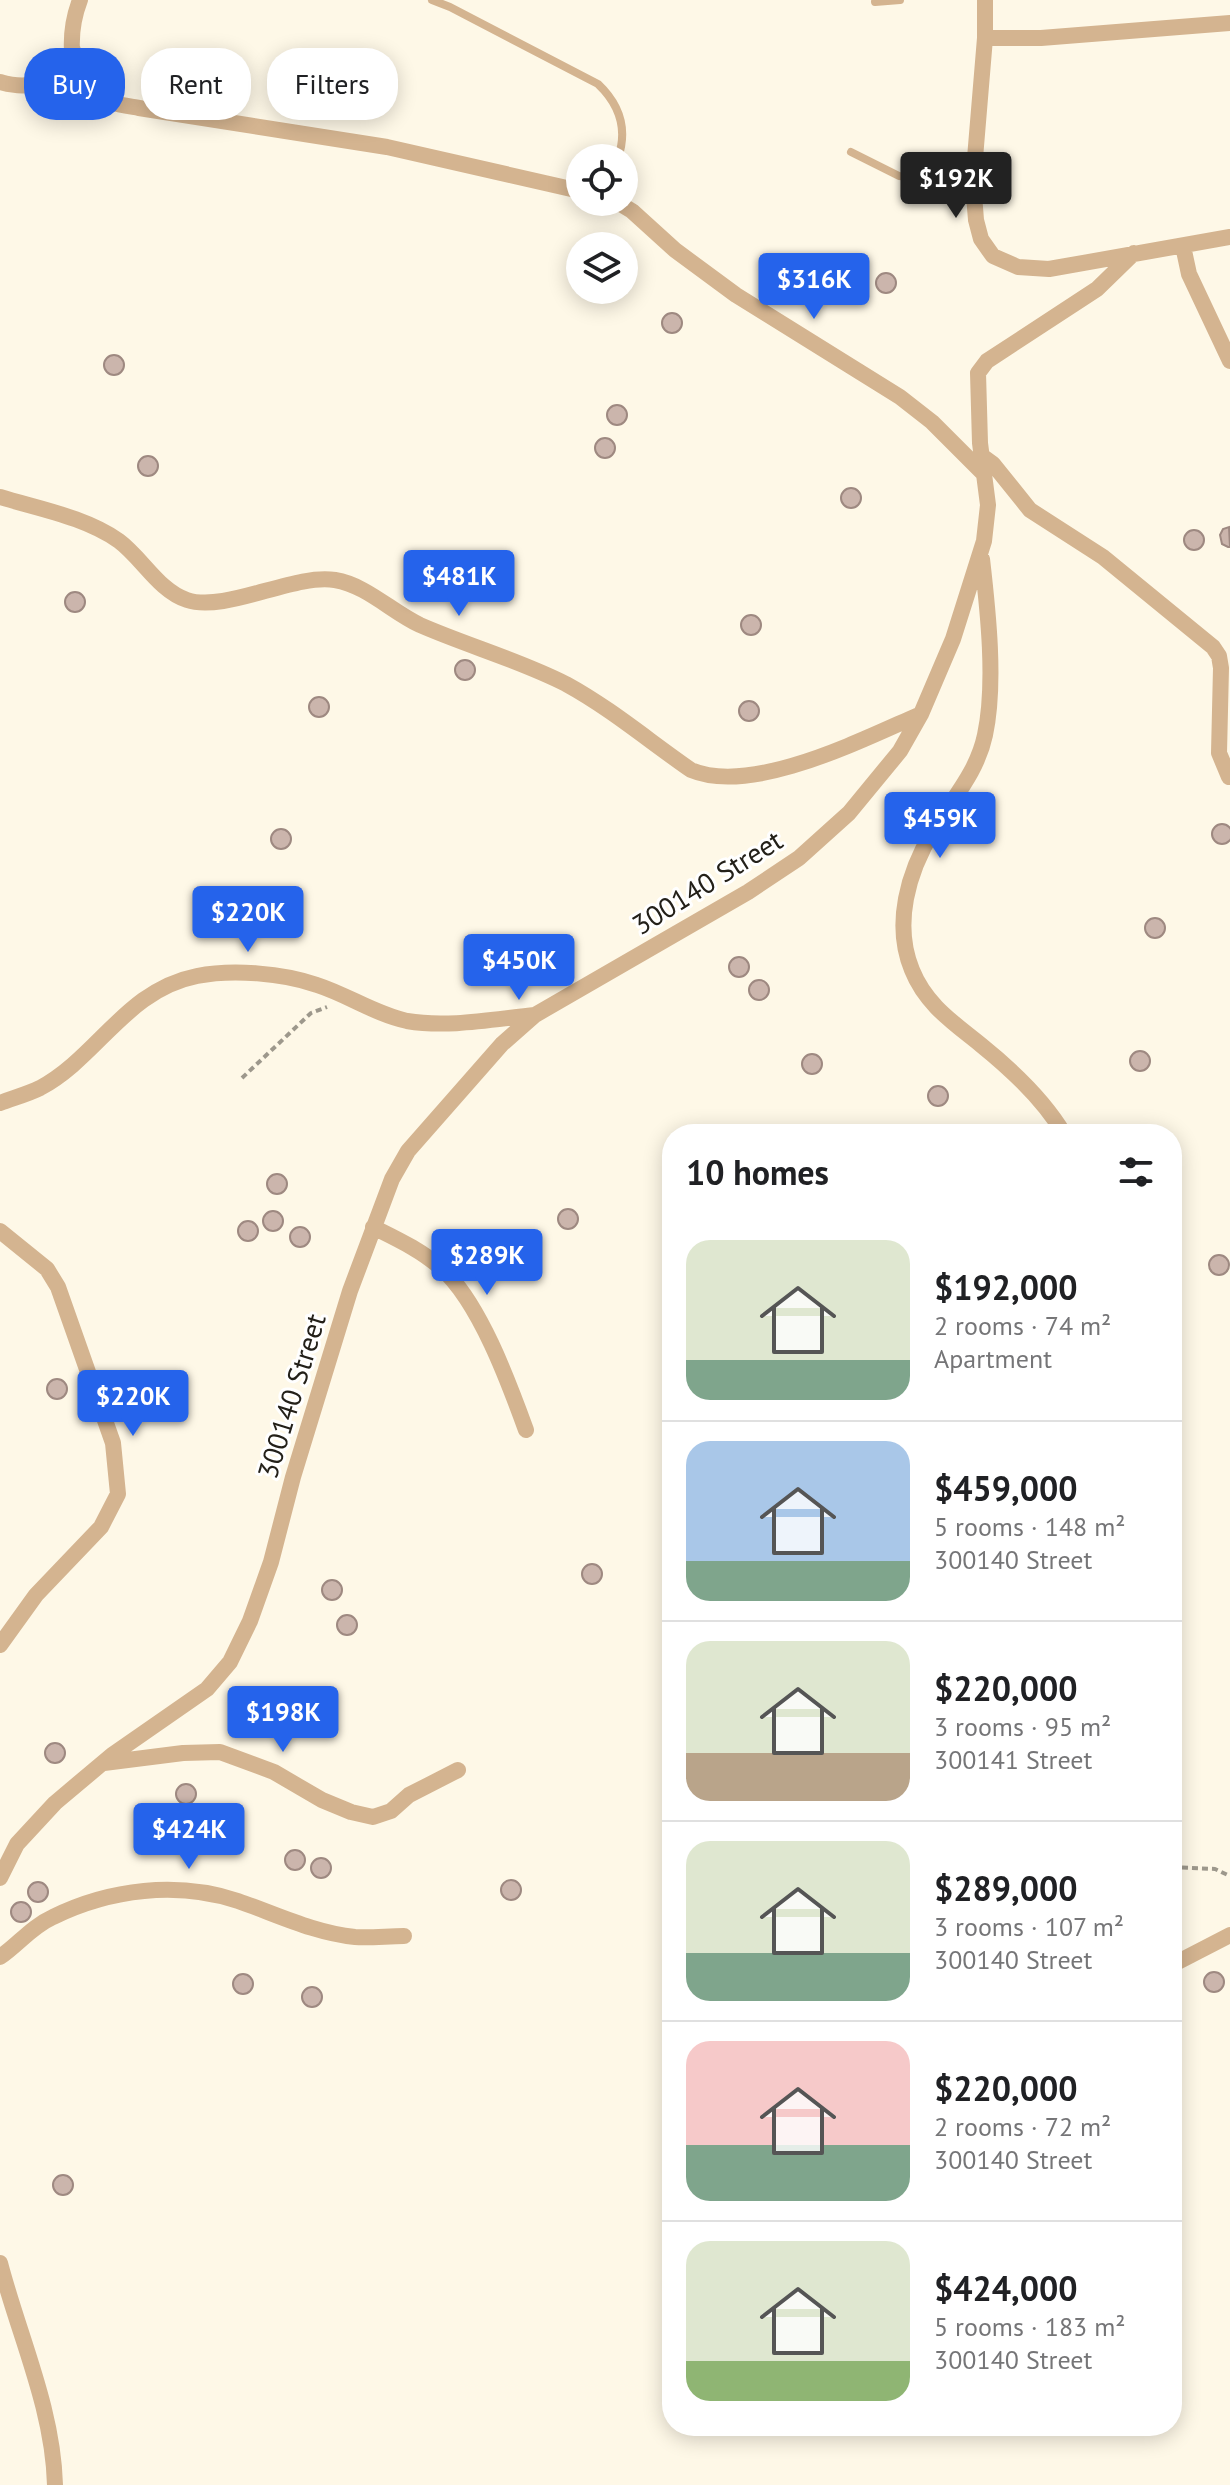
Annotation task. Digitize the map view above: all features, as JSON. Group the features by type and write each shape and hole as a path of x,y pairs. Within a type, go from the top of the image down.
{"street":[{"path":"73,48 74,15 80,0"},
{"path":"985,0 985,38 973,182 981,239 993,256 1018,267 1049,269 1230,237"},
{"path":"985,38 1041,38 1230,23"},
{"path":"0,82 24,87"},
{"path":"125,105 387,147 566,188"},
{"path":"638,216 675,250 736,295 900,397 932,422 984,474"},
{"path":"1183,246 1189,274 1230,361"},
{"name":"300140 Street","path":"0,1878 17,1844 55,1803 102,1764 207,1689 230,1662 250,1621 271,1562 337,1334 373,1227 392,1179 408,1151 502,1044 535,1015 748,892 799,858 849,813 900,751 921,714 953,639 981,551 988,505 978,373 987,361 1097,289 1134,253"},
{"path":"982,456 993,464 1030,510 1103,557 1213,647 1219,656 1221,668 1219,753 1229,777"},
{"path":"0,497 100,529 137,556 167,589 195,603 272,590 319,578 353,585 420,625 523,664 568,686 691,770 706,776 730,778 770,771 828,754 921,714"},
{"path":"981,551 987,615 989,701 985,735 969,778 932,832 916,863 902,914 904,939 912,969 924,993 946,1019 983,1046 1023,1082 1058,1124"},
{"path":"0,1103 40,1088 70,1066 117,1020 154,991 196,976 286,976 318,985 369,1009 408,1021 445,1023 535,1015"},
{"path":"373,1227 417,1249 444,1270 468,1303 489,1341 507,1378 526,1430"},
{"path":"0,1231 47,1269 58,1287 113,1443 118,1494 101,1527 36,1595 0,1645"},
{"path":"102,1764 183,1753 220,1752 274,1772 322,1800 373,1817 391,1811 409,1795 458,1770"},
{"path":"0,1957 24,1934 52,1917 125,1893 174,1888 234,1900 305,1926 355,1937 404,1936"},
{"path":"1182,1960 1230,1935"},
{"path":"0,2263 39,2388 55,2485"}],"lane":[{"path":"432,0 598,84 612,97 619,113 623,144"},
{"path":"875,2 900,0"},
{"path":"851,152 899,176 973,182"}],"path":[{"path":"242,1078 311,1013 348,999"},
{"path":"1182,1867 1215,1869 1230,1876"}],"building":[{"path":"886,273 893,276 896,283 893,290 886,293 879,290 876,283 879,276"},
{"path":"672,313 679,316 682,323 679,330 672,333 665,330 662,323 665,316"},
{"path":"114,355 121,358 124,365 121,372 114,375 107,372 104,365 107,358"},
{"path":"617,405 624,408 627,415 624,422 617,425 610,422 607,415 610,408"},
{"path":"605,438 612,441 615,448 612,455 605,458 598,455 595,448 598,441"},
{"path":"148,456 155,459 158,466 155,473 148,476 141,473 138,466 141,459"},
{"path":"851,488 858,491 861,498 858,505 851,508 844,505 841,498 844,491"},
{"path":"1229,527 1228,547 1222,544 1220,535 1223,529"},
{"path":"1194,530 1201,533 1204,540 1201,547 1194,550 1187,547 1184,540 1187,533"},
{"path":"75,592 82,595 85,602 82,609 75,612 68,609 65,602 68,595"},
{"path":"751,615 758,618 761,625 758,632 751,635 744,632 741,625 744,618"},
{"path":"465,660 472,663 475,670 472,677 465,680 458,677 455,670 458,663"},
{"path":"319,697 326,700 329,707 326,714 319,717 312,714 309,707 312,700"},
{"path":"749,701 756,704 759,711 756,718 749,721 742,718 739,711 742,704"},
{"path":"1222,824 1229,827 1229,841 1222,844 1215,841 1212,834 1215,827"},
{"path":"281,829 288,832 291,839 288,846 281,849 274,846 271,839 274,832"},
{"path":"1155,918 1162,921 1165,928 1162,935 1155,938 1148,935 1145,928 1148,921"},
{"path":"739,957 746,960 749,967 746,974 739,977 732,974 729,967 732,960"},
{"path":"759,980 766,983 769,990 766,997 759,1000 752,997 749,990 752,983"},
{"path":"1140,1051 1147,1054 1150,1061 1147,1068 1140,1071 1133,1068 1130,1061 1133,1054"},
{"path":"812,1054 819,1057 822,1064 819,1071 812,1074 805,1071 802,1064 805,1057"},
{"path":"938,1086 945,1089 948,1096 945,1103 938,1106 931,1103 928,1096 931,1089"},
{"path":"277,1174 284,1177 287,1184 284,1191 277,1194 270,1191 267,1184 270,1177"},
{"path":"568,1209 575,1212 578,1219 575,1226 568,1229 561,1226 558,1219 561,1212"},
{"path":"273,1211 280,1214 283,1221 280,1228 273,1231 266,1228 263,1221 266,1214"},
{"path":"248,1221 255,1224 258,1231 255,1238 248,1241 241,1238 238,1231 241,1224"},
{"path":"300,1227 307,1230 310,1237 307,1244 300,1247 293,1244 290,1237 293,1230"},
{"path":"1219,1255 1226,1258 1229,1265 1226,1272 1219,1275 1212,1272 1209,1265 1212,1258"},
{"path":"57,1379 64,1382 67,1389 64,1396 57,1399 50,1396 47,1389 50,1382"},
{"path":"592,1564 599,1567 602,1574 599,1581 592,1584 585,1581 582,1574 585,1567"},
{"path":"332,1580 339,1583 342,1590 339,1597 332,1600 325,1597 322,1590 325,1583"},
{"path":"347,1615 354,1618 357,1625 354,1632 347,1635 340,1632 337,1625 340,1618"},
{"path":"55,1743 62,1746 65,1753 62,1760 55,1763 48,1760 45,1753 48,1746"},
{"path":"186,1784 193,1787 196,1794 193,1801 186,1804 179,1801 176,1794 179,1787"},
{"path":"295,1850 302,1853 305,1860 302,1867 295,1870 288,1867 285,1860 288,1853"},
{"path":"321,1858 328,1861 331,1868 328,1875 321,1878 314,1875 311,1868 314,1861"},
{"path":"511,1880 518,1883 521,1890 518,1897 511,1900 504,1897 501,1890 504,1883"},
{"path":"38,1882 45,1885 48,1892 45,1899 38,1902 31,1899 28,1892 31,1885"},
{"path":"21,1902 28,1905 31,1912 28,1919 21,1922 14,1919 11,1912 14,1905"},
{"path":"1214,1972 1221,1975 1224,1982 1221,1989 1214,1992 1207,1989 1204,1982 1207,1975"},
{"path":"243,1974 250,1977 253,1984 250,1991 243,1994 236,1991 233,1984 236,1977"},
{"path":"312,1987 319,1990 322,1997 319,2004 312,2007 305,2004 302,1997 305,1990"},
{"path":"63,2175 70,2178 73,2185 70,2192 63,2195 56,2192 53,2185 56,2178"}]}
